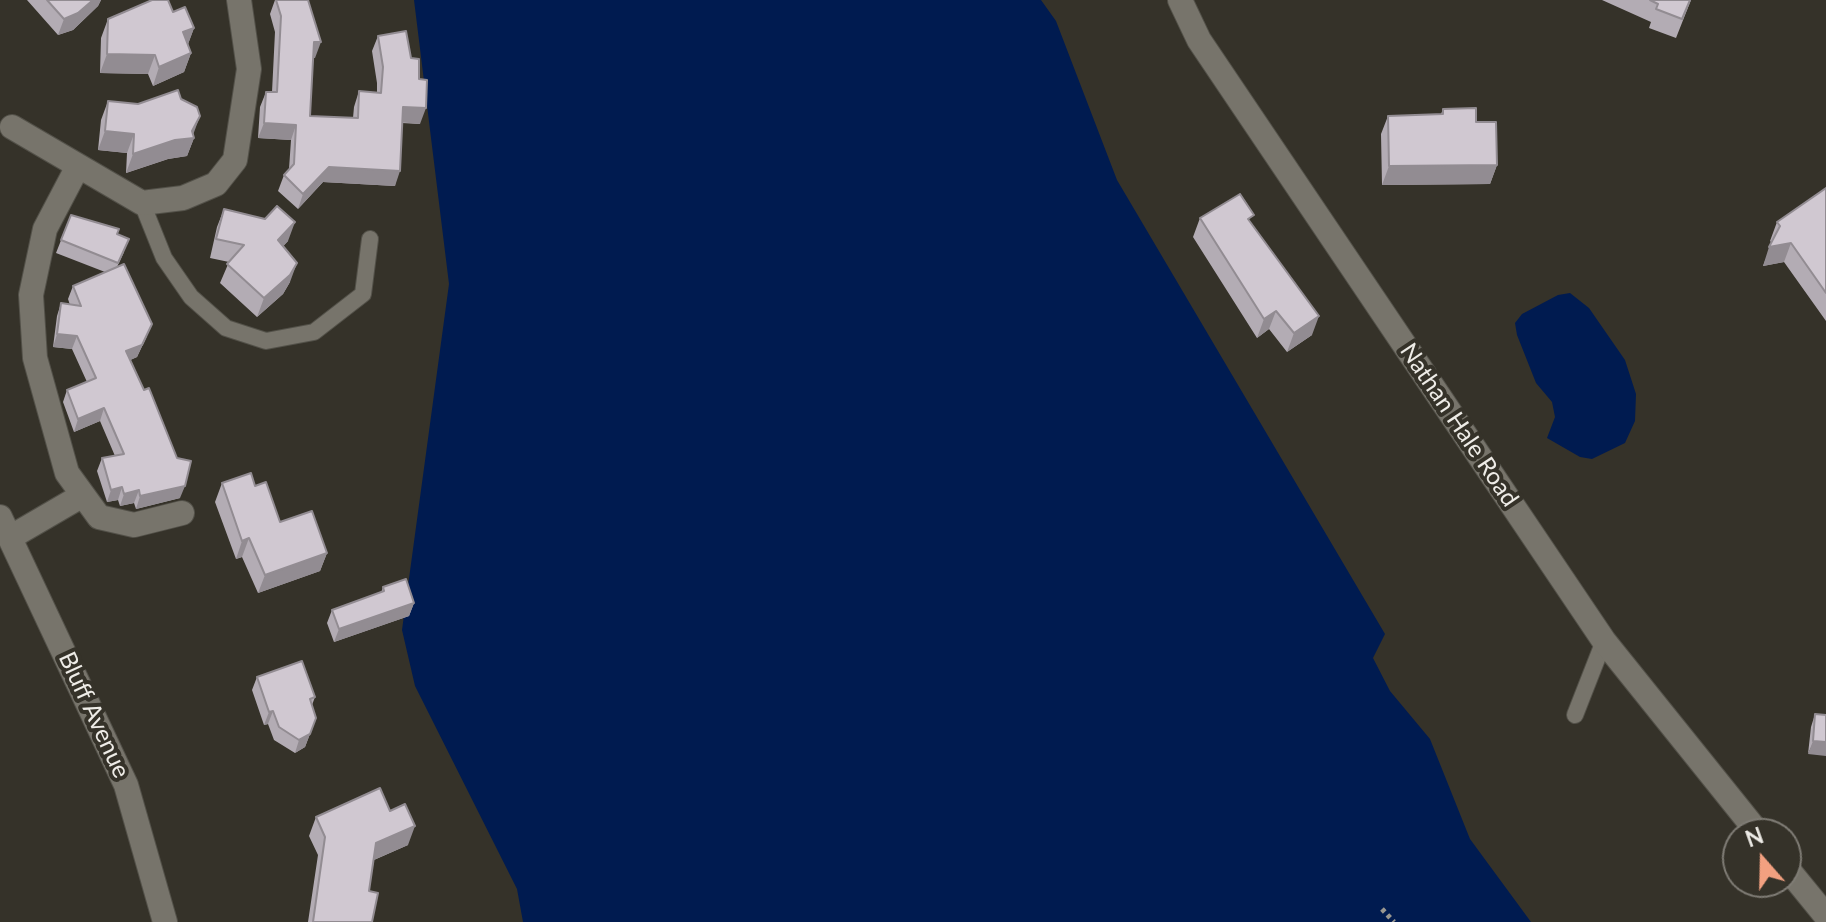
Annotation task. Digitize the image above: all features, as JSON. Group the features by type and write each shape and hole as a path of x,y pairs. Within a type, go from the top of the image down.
{"street":[{"path":"12,127 77,168 142,203 183,198 216,184 235,160 249,69 239,0"},
{"name":"Nathan Hale Road","path":"1180,0 1199,40 1604,641 1746,818"},
{"path":"77,168 45,229 31,295 35,358 67,473 99,517 134,525 182,513"},
{"path":"5,527 83,495"},
{"name":"Bluff Avenue","path":"5,527 126,785 165,922"},
{"path":"1802,887 1826,916"}],"lane":[{"path":"142,203 164,258 191,297 226,328 266,341 314,332 363,294 370,239"},
{"path":"1575,715 1604,641"}],"path":[{"path":"1382,909 1394,922"}],"water":[{"path":"414,0 1041,0 1056,21 1117,180 1385,634 1373,658 1390,691 1430,739 1470,839 1531,922 523,922 517,889 415,686 402,630 449,284"},
{"path":"1570,293 1589,308 1625,360 1636,394 1635,421 1625,443 1592,459 1580,457 1547,438 1555,417 1552,402 1536,383 1515,323 1522,314 1558,295"}],"building":[{"path":"47,0 93,0 78,13 64,19"},
{"path":"152,0 168,0 173,12 185,7 194,28 183,32 191,53 159,67 155,55 107,54 108,19"},
{"path":"276,0 308,0 321,42 314,42 310,116 358,118 359,91 381,93 383,67 378,36 406,31 411,58 419,59 419,79 427,80 426,108 403,107 400,171 329,167 303,194 284,175 294,164 296,125 264,123 266,92 277,92 281,16"},
{"path":"1650,0 1690,0 1682,19 1656,9 1658,4"},
{"path":"178,90 181,99 197,107 200,116 192,131 194,138 175,140 133,154 134,134 105,131 108,101 138,104"},
{"path":"1476,108 1476,122 1496,122 1497,165 1389,166 1388,116 1443,114 1443,109"},
{"path":"1826,188 1826,293 1791,243 1769,247 1780,226 1777,222"},
{"path":"1240,194 1254,215 1248,219 1319,316 1294,333 1276,311 1264,319 1200,218"},
{"path":"277,206 295,222 278,240 297,263 290,275 264,298 227,264 244,245 216,239 224,209 265,219"},
{"path":"71,215 119,229 117,234 129,239 118,263 61,240"},
{"path":"124,264 152,324 142,345 126,351 144,390 149,388 177,458 191,461 185,486 140,496 139,490 124,494 122,487 111,490 102,458 124,454 104,408 78,419 67,390 96,378 77,336 57,334 61,303 81,306 73,286"},
{"path":"251,473 255,486 266,482 280,522 312,511 327,553 265,575 249,538 242,541 222,483"},
{"path":"406,579 414,603 339,629 332,610 384,591 383,587"},
{"path":"302,661 315,697 310,699 316,718 310,734 299,740 279,727 273,711 269,712 257,677"},
{"path":"1815,714 1826,715 1826,742 1813,741"},
{"path":"380,788 390,811 405,804 415,826 376,843 369,891 378,893 372,922 313,922 325,837 316,817"}]}
